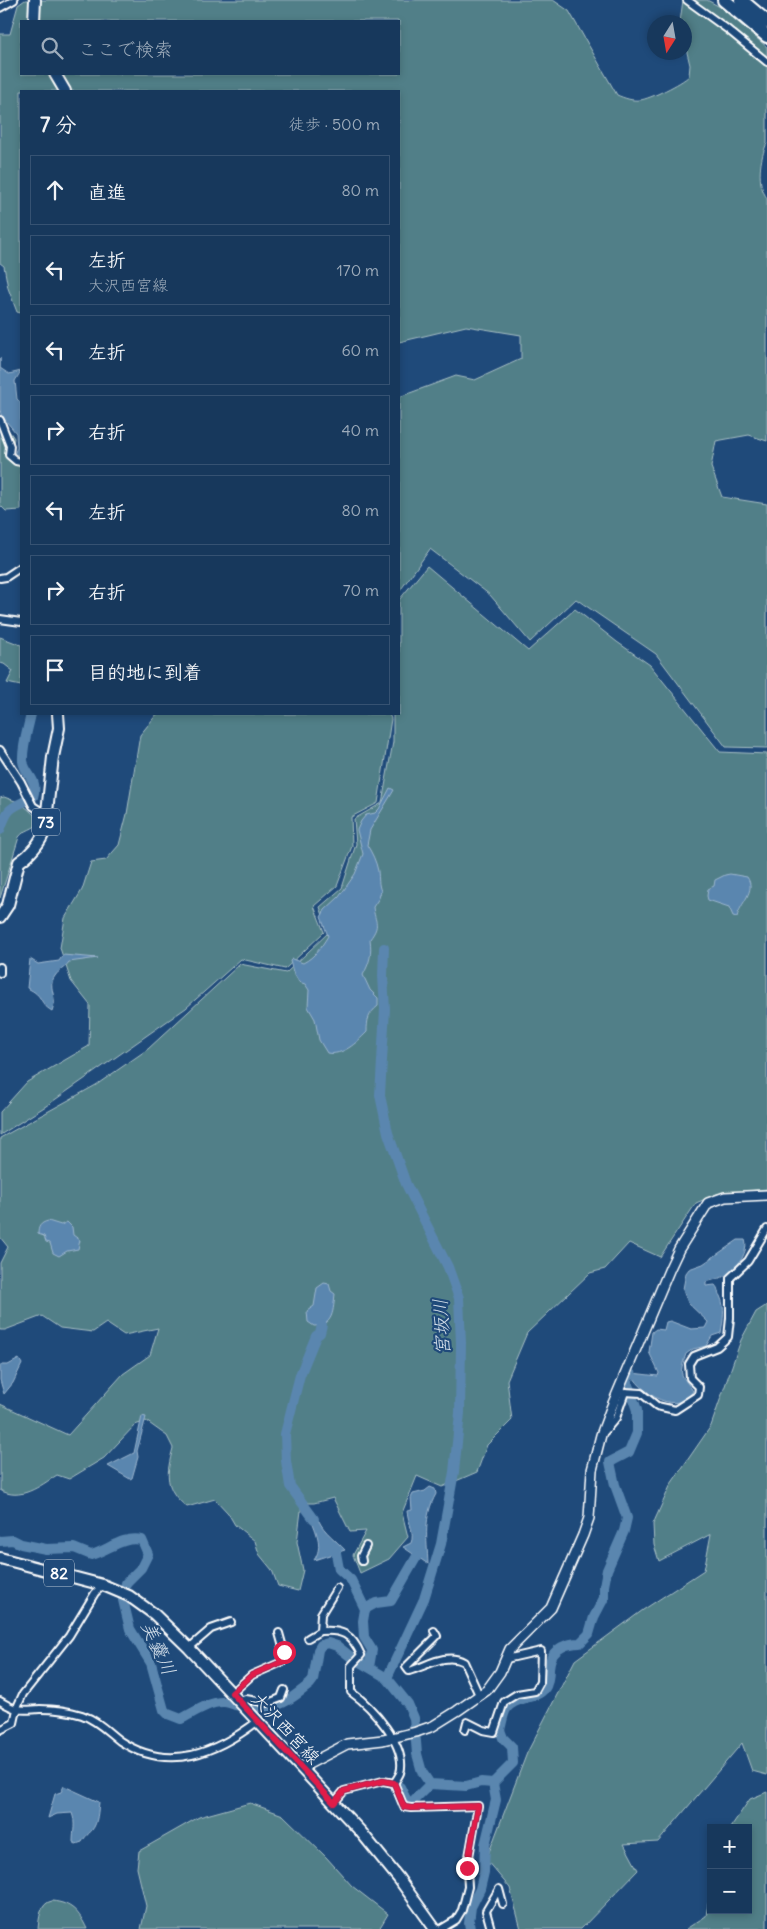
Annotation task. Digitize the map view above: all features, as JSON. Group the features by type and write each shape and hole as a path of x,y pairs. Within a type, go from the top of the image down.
{"highway":[{"path":"724,0 767,36"},
{"path":"741,0 767,22"}],"main road":[{"path":"34,0 34,20"},
{"path":"56,75 64,90"},
{"name":"73","path":"0,917 8,905 19,862 26,858 46,830 53,758 59,728 58,715"},
{"name":"大沢西宮線","path":"0,1558 103,1585 129,1596 154,1614 236,1697 361,1832 435,1929"}],"street":[{"path":"0,8 14,0"},
{"path":"687,0 727,29 767,62"},
{"path":"0,420 10,446 9,455 20,462"},
{"path":"0,578 6,577 20,568"},
{"path":"0,619 20,622"},
{"path":"0,750 21,782 32,806 47,815"},
{"path":"0,967 0,974"},
{"path":"301,1768 346,1744 393,1737 433,1726 487,1690 496,1678 510,1649 551,1608 583,1535 589,1518 592,1470 601,1436 679,1249 708,1203 725,1198 767,1194"},
{"path":"601,1436 616,1418 625,1392 641,1393 657,1406 675,1410 698,1395 699,1387 690,1378 689,1364 694,1356 717,1347 728,1336 730,1278 748,1261 767,1229"},
{"path":"362,1560 361,1556 366,1546"},
{"path":"0,1730 14,1723 23,1694 69,1636 95,1593 103,1585"},
{"path":"320,1631 322,1614 338,1588"},
{"path":"189,1648 211,1629 231,1622"},
{"path":"308,1638 320,1631 336,1630 347,1635 358,1648 361,1655 351,1666 351,1692 363,1700 393,1737 400,1760 400,1772 394,1783"},
{"path":"434,1631 437,1636 406,1667 409,1671 449,1657 459,1659 464,1662 479,1695"},
{"path":"279,1633 284,1652 282,1662 252,1675 236,1697 268,1703 281,1698 284,1690"},
{"path":"466,1730 467,1722 483,1730 494,1732 504,1702 517,1694 535,1691 540,1682 541,1651 506,1659"},
{"path":"0,1701 17,1709 42,1709 84,1716 121,1741 142,1752 171,1758 205,1752 224,1743 258,1721"},
{"path":"334,1803 344,1791 383,1781 394,1783"},
{"path":"394,1783 404,1807 478,1806 467,1868 468,1887 462,1910 456,1920 441,1929"},
{"path":"491,1929 486,1911 499,1889 503,1904"}],"green space":[{"path":"25,0 553,0 569,11 617,95 634,100 645,99 658,94 680,83 689,76 689,60 692,60 692,15 681,15 683,0 707,0 720,7 767,47 767,143 762,156 760,178 761,186 767,198 767,441 749,435 716,441 711,467 722,497 767,504 767,748 726,747 656,654 576,599 530,642 490,595 430,549 400,591 400,397 456,376 475,380 521,359 521,335 466,326 400,342 400,90 20,90 20,313 17,312 8,288 4,266 0,263 0,34 10,34 18,5"},
{"path":"0,418 14,438 11,456 20,461 20,510 6,511 0,505"},
{"path":"427,566 528,651 575,609 650,665 720,752 767,754 767,1189 717,1194 696,1203 660,1257 629,1243 605,1269 590,1273 527,1333 507,1380 512,1420 487,1445 477,1472 442,1487 417,1476 402,1513 408,1537 389,1559 360,1573 353,1555 366,1531 350,1532 333,1498 314,1503 302,1503 297,1542 303,1570 298,1591 278,1586 272,1570 259,1554 255,1541 235,1525 228,1513 215,1499 187,1507 174,1494 168,1473 173,1448 167,1436 146,1421 135,1425 104,1458 69,1479 57,1475 37,1488 22,1493 7,1493 0,1490 0,1404 68,1435 123,1374 150,1355 158,1328 124,1335 106,1323 93,1332 60,1328 42,1316 5,1330 0,1330 0,1263 8,1247 0,1237 0,1138 96,1085 148,1049 240,964 286,973 329,932 320,907 342,888 356,844 354,819 382,803 393,742 393,715 400,715 400,599"},
{"path":"0,637 20,645 20,686 7,683 13,671 0,663"},
{"path":"156,715 389,715 391,719 378,803 351,817 352,846 337,886 314,906 324,932 285,969 241,959 186,1008 46,1106 0,1135 0,1112 27,1082 89,1046 90,1005 71,981 60,948 65,918 82,890 91,862 106,860 119,845 127,814 140,735"},
{"path":"4,797 21,803 41,821 19,837 0,898 0,798"},
{"path":"767,1305 767,1775 752,1771 742,1743 658,1842 624,1844 638,1870 581,1929 521,1929 510,1888 486,1860 527,1753 575,1660 643,1610 704,1570 711,1534 659,1561 654,1545 653,1524 671,1484 711,1426 741,1340 756,1312"},
{"path":"767,1792 767,1929 686,1929 706,1916 707,1910 707,1914 752,1914 752,1824 733,1824 750,1799"},
{"path":"250,1803 283,1815 326,1857 352,1886 388,1914 379,1929 141,1929 146,1906 137,1868 139,1851 199,1817"},
{"path":"48,1902 65,1904 74,1909 87,1929 38,1929 43,1908"}],"water":[{"path":"0,368 9,374 20,371 15,381 17,399 20,402 20,456 14,454 17,448 16,433 1,415"},
{"path":"390,788 394,790 370,830 367,845 376,864 381,891 373,907 376,927 370,939 370,958 363,975 370,990 378,998 378,1006 369,1018 367,1032 344,1051 327,1053 319,1040 315,1019 308,1007 309,990 305,984 299,982 293,972 290,961 292,959 303,963 307,961 328,936 321,917 325,910 339,897 355,874 363,854 357,830 366,815 375,813 379,809"},
{"path":"730,874 747,877 750,882 749,892 737,917 733,916 729,907 708,900 707,896 708,889 714,886 715,880"},
{"path":"63,955 98,958 69,962 57,974 52,984 54,1005 52,1011 37,994 27,988 30,959 38,964 59,961"},
{"path":"48,1221 61,1225 67,1222 72,1227 73,1235 80,1240 78,1249 67,1251 59,1256 53,1253 50,1243 46,1242 44,1236 38,1234 40,1226"},
{"path":"738,1240 745,1240 746,1244 744,1254 739,1263 726,1275 706,1282 706,1286 715,1285 722,1301 723,1319 721,1333 712,1336 706,1346 693,1349 686,1354 682,1374 693,1391 686,1399 678,1402 661,1400 644,1389 632,1373 658,1376 659,1373 649,1352 652,1332 656,1329 664,1330 666,1322 670,1321 691,1329 705,1328 708,1322 688,1303 683,1289 686,1273 689,1269 703,1264"},
{"path":"324,1283 329,1284 331,1291 335,1294 333,1311 329,1320 321,1325 314,1326 308,1322 307,1311 314,1306 317,1288"},
{"path":"19,1359 22,1364 13,1383 4,1394 0,1380 0,1365 8,1365"},
{"path":"142,1416 146,1417 137,1451 138,1457 132,1478 130,1479 108,1466 134,1453"},
{"path":"430,1487 435,1489 436,1494 427,1520 428,1564 403,1547 411,1543 412,1539 407,1511 412,1510 411,1498 413,1494 425,1491"},
{"path":"314,1519 319,1521 345,1550 314,1560 319,1545 312,1521"},
{"path":"64,1786 99,1802 94,1827 82,1842 76,1844 73,1842 74,1824 72,1813 57,1814 48,1818 55,1794 61,1792"}],"waterway":[{"path":"0,830 8,812 15,806 33,797 33,781 23,761 24,743 31,715"},
{"name":"宮坂川","path":"384,948 385,1009 380,1095 388,1133 406,1184 448,1267 459,1298 461,1343 460,1413 454,1472 441,1544 424,1599 387,1678"},
{"path":"314,1519 290,1486 286,1461 285,1434 300,1375 322,1325"},
{"path":"493,1783 513,1763 512,1747 503,1738 500,1730 506,1710 515,1701 537,1694 545,1688 550,1662 554,1653 566,1645 580,1643 589,1634 594,1617 604,1598 607,1570 624,1531 627,1518 615,1485 610,1462 629,1452 637,1433 637,1410 627,1382 628,1376 632,1375"},
{"name":"美嚢川","path":"0,1541 13,1540 21,1544 46,1549 74,1548 91,1555 128,1540 142,1540 148,1554 141,1568 126,1583 123,1600 130,1629 151,1663 164,1710 168,1714 181,1719 213,1703 225,1702 248,1707 268,1707 292,1698 313,1680 318,1650 321,1645 328,1643 337,1646 351,1657 387,1678 408,1704 414,1718 417,1754 422,1772 430,1784 466,1786 481,1782 493,1783 496,1800 485,1845 484,1872 480,1889 471,1907 470,1929"},
{"path":"336,1553 339,1569 351,1580 365,1609 363,1621 364,1637 372,1650 369,1667"},
{"path":"365,1609 376,1603 391,1601 417,1556"},
{"path":"400,1787 407,1801 411,1803 430,1784"}],"route":[{"path":"284,1652 282,1662 252,1675 232,1693 334,1803 344,1791 383,1781 394,1783 404,1807 478,1806 467,1868"}]}
